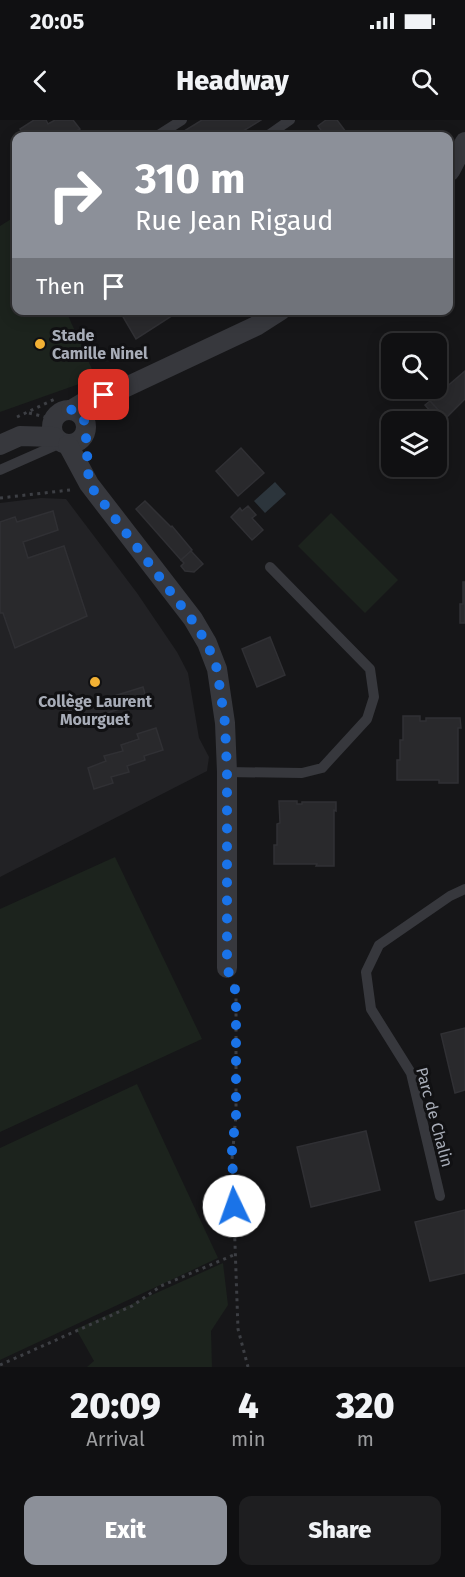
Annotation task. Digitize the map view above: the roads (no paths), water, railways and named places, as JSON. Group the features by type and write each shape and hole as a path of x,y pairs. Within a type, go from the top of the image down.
{"street":[{"path":"455,167 465,142"},
{"path":"0,445 20,436 79,441 80,422 86,401 122,388 256,326 273,315"},
{"path":"80,422 58,413 57,439 192,620 207,643 217,669 225,723 227,772 227,968"},
{"path":"80,422 89,484"}],"lane":[{"path":"163,132 182,120"},
{"path":"273,132 290,120"},
{"path":"0,454 21,446 36,445 57,439"},
{"path":"0,470 57,439"},
{"path":"227,772 302,773 322,768 367,719 374,697 370,669 270,567"},
{"name":"Parc de Chalin","path":"440,1196 411,1073 371,1010 366,972 379,945 450,896 465,889"}],"place":[{"name":"Stade Camille Ninel","path":"40,344"},
{"name":"Collège Laurent Mourguet","path":"95,682"}]}
